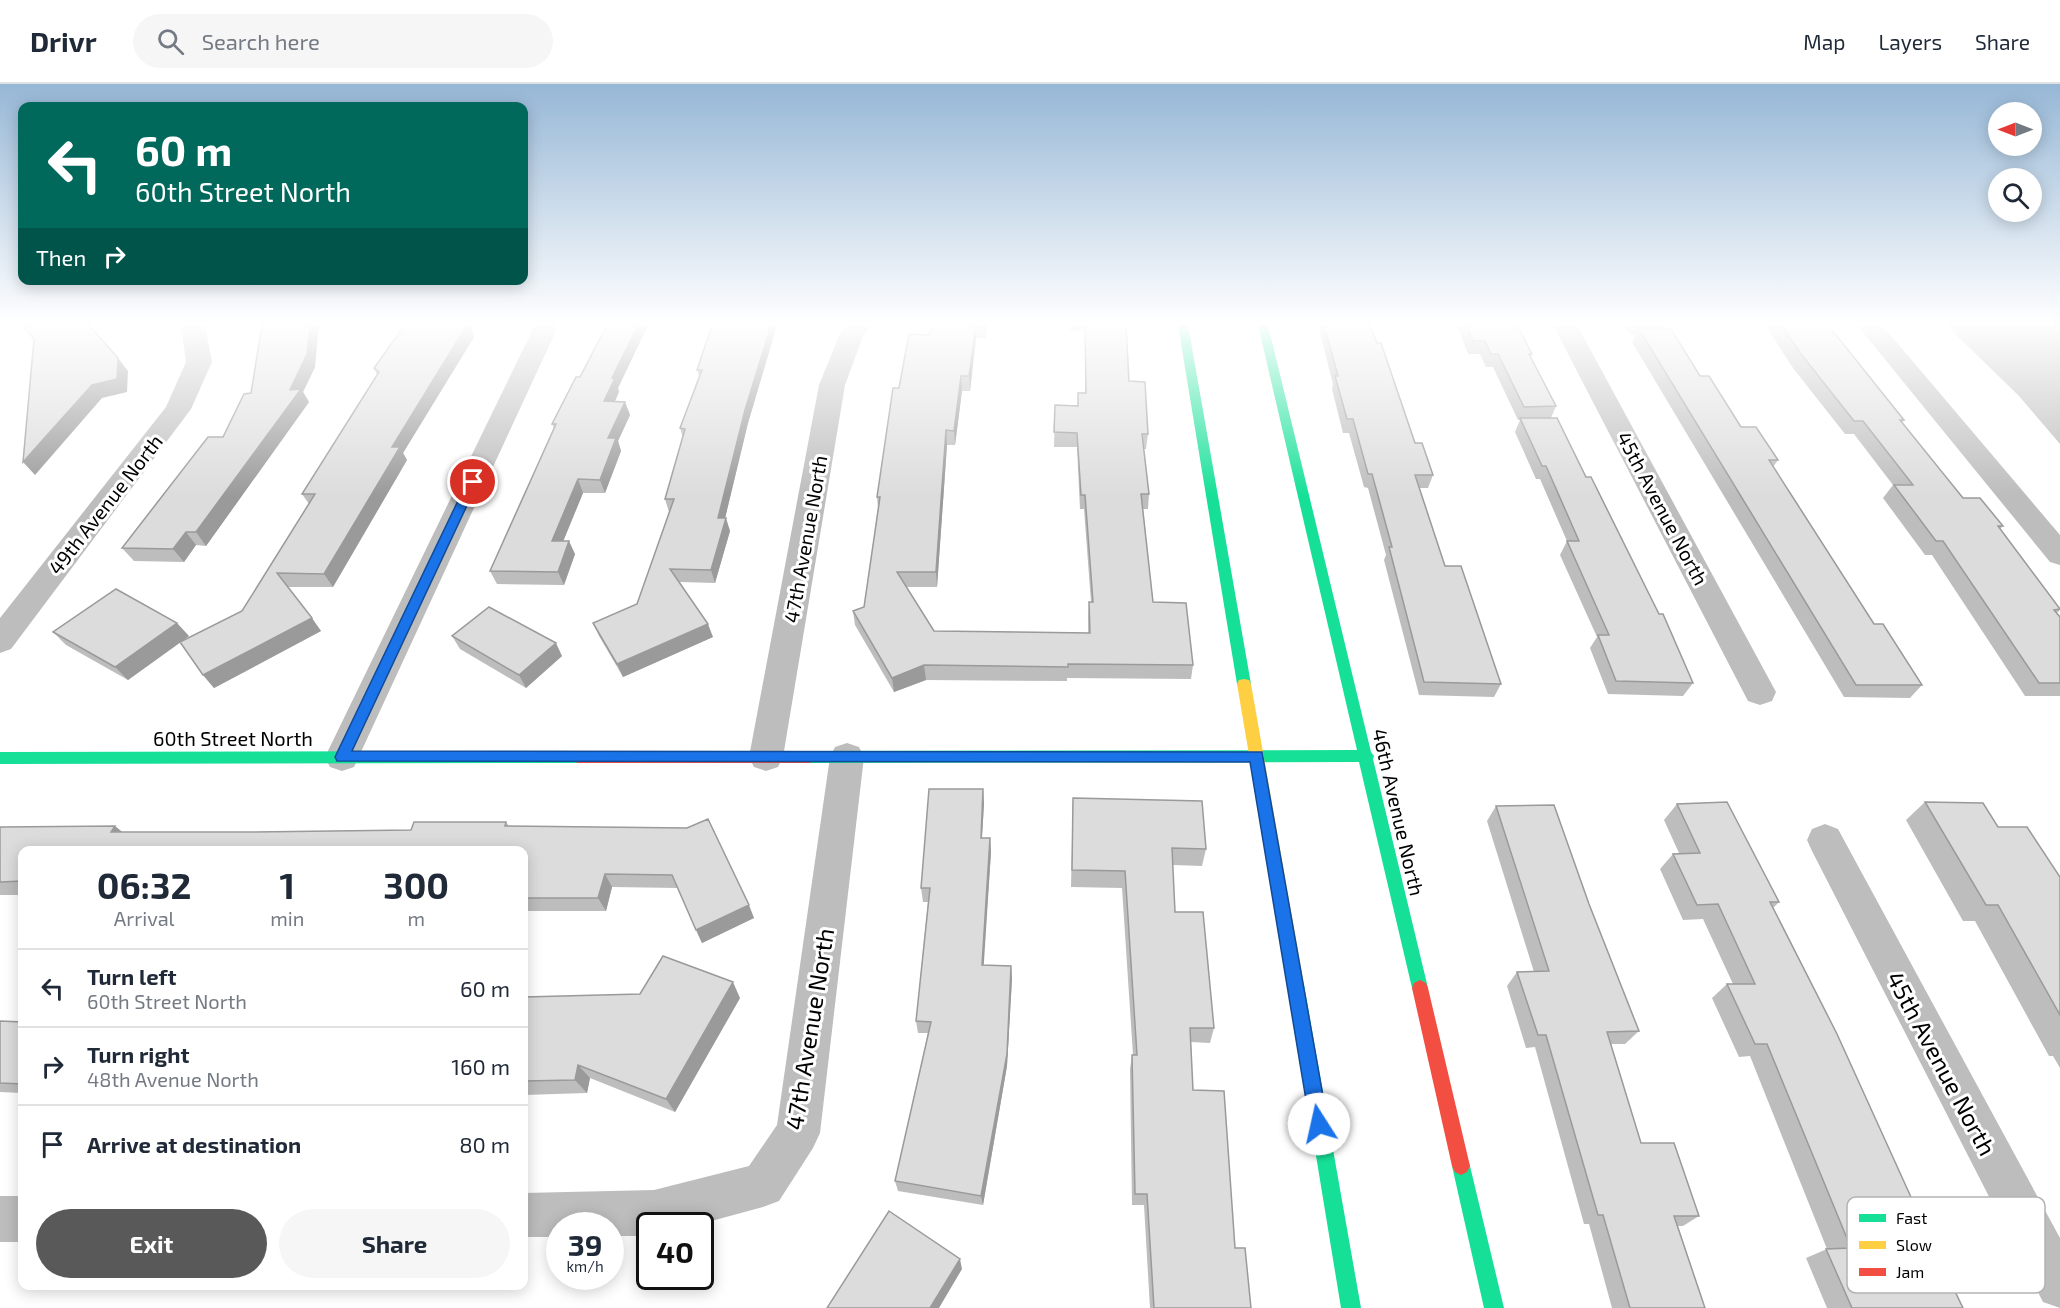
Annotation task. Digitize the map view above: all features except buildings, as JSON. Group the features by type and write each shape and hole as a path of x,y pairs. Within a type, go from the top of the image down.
{"street":[{"name":"49th Avenue North","path":"0,641 178,410 190,382"},
{"path":"342,757 520,382"},
{"name":"47th Avenue North","path":"766,757 833,382"},
{"path":"1193,382 1351,1308"},
{"name":"46th Avenue North","path":"1277,382 1494,1308"},
{"name":"45th Avenue North","path":"1595,382 1760,692"},
{"path":"1916,382 2060,555"},
{"name":"60th Street North","path":"0,758 1366,756"},
{"name":"47th Avenue North","path":"528,1215 654,1213 763,1185 798,1133 847,757"},
{"name":"45th Avenue North","path":"1825,840 2014,1197"},
{"path":"0,1219 18,1219"},
{"name":"45th Avenue North","path":"2045,1257 2060,1285"}],"shaded area":[{"path":"2005,382 2060,382 2060,444"}],"traffic: fast":[{"path":"1193,382 1244,684"},
{"path":"1277,382 1420,988"},
{"path":"809,757 1367,756"},
{"path":"0,758 578,757"},
{"path":"1296,985 1351,1308"},
{"path":"1461,1166 1494,1308"}],"traffic: slow":[{"path":"1244,684 1296,985"}],"traffic: jam":[{"path":"578,757 809,757"},
{"path":"1420,988 1461,1166"}],"route":[{"path":"473,482 342,757 1257,756 1319,1124"}]}
